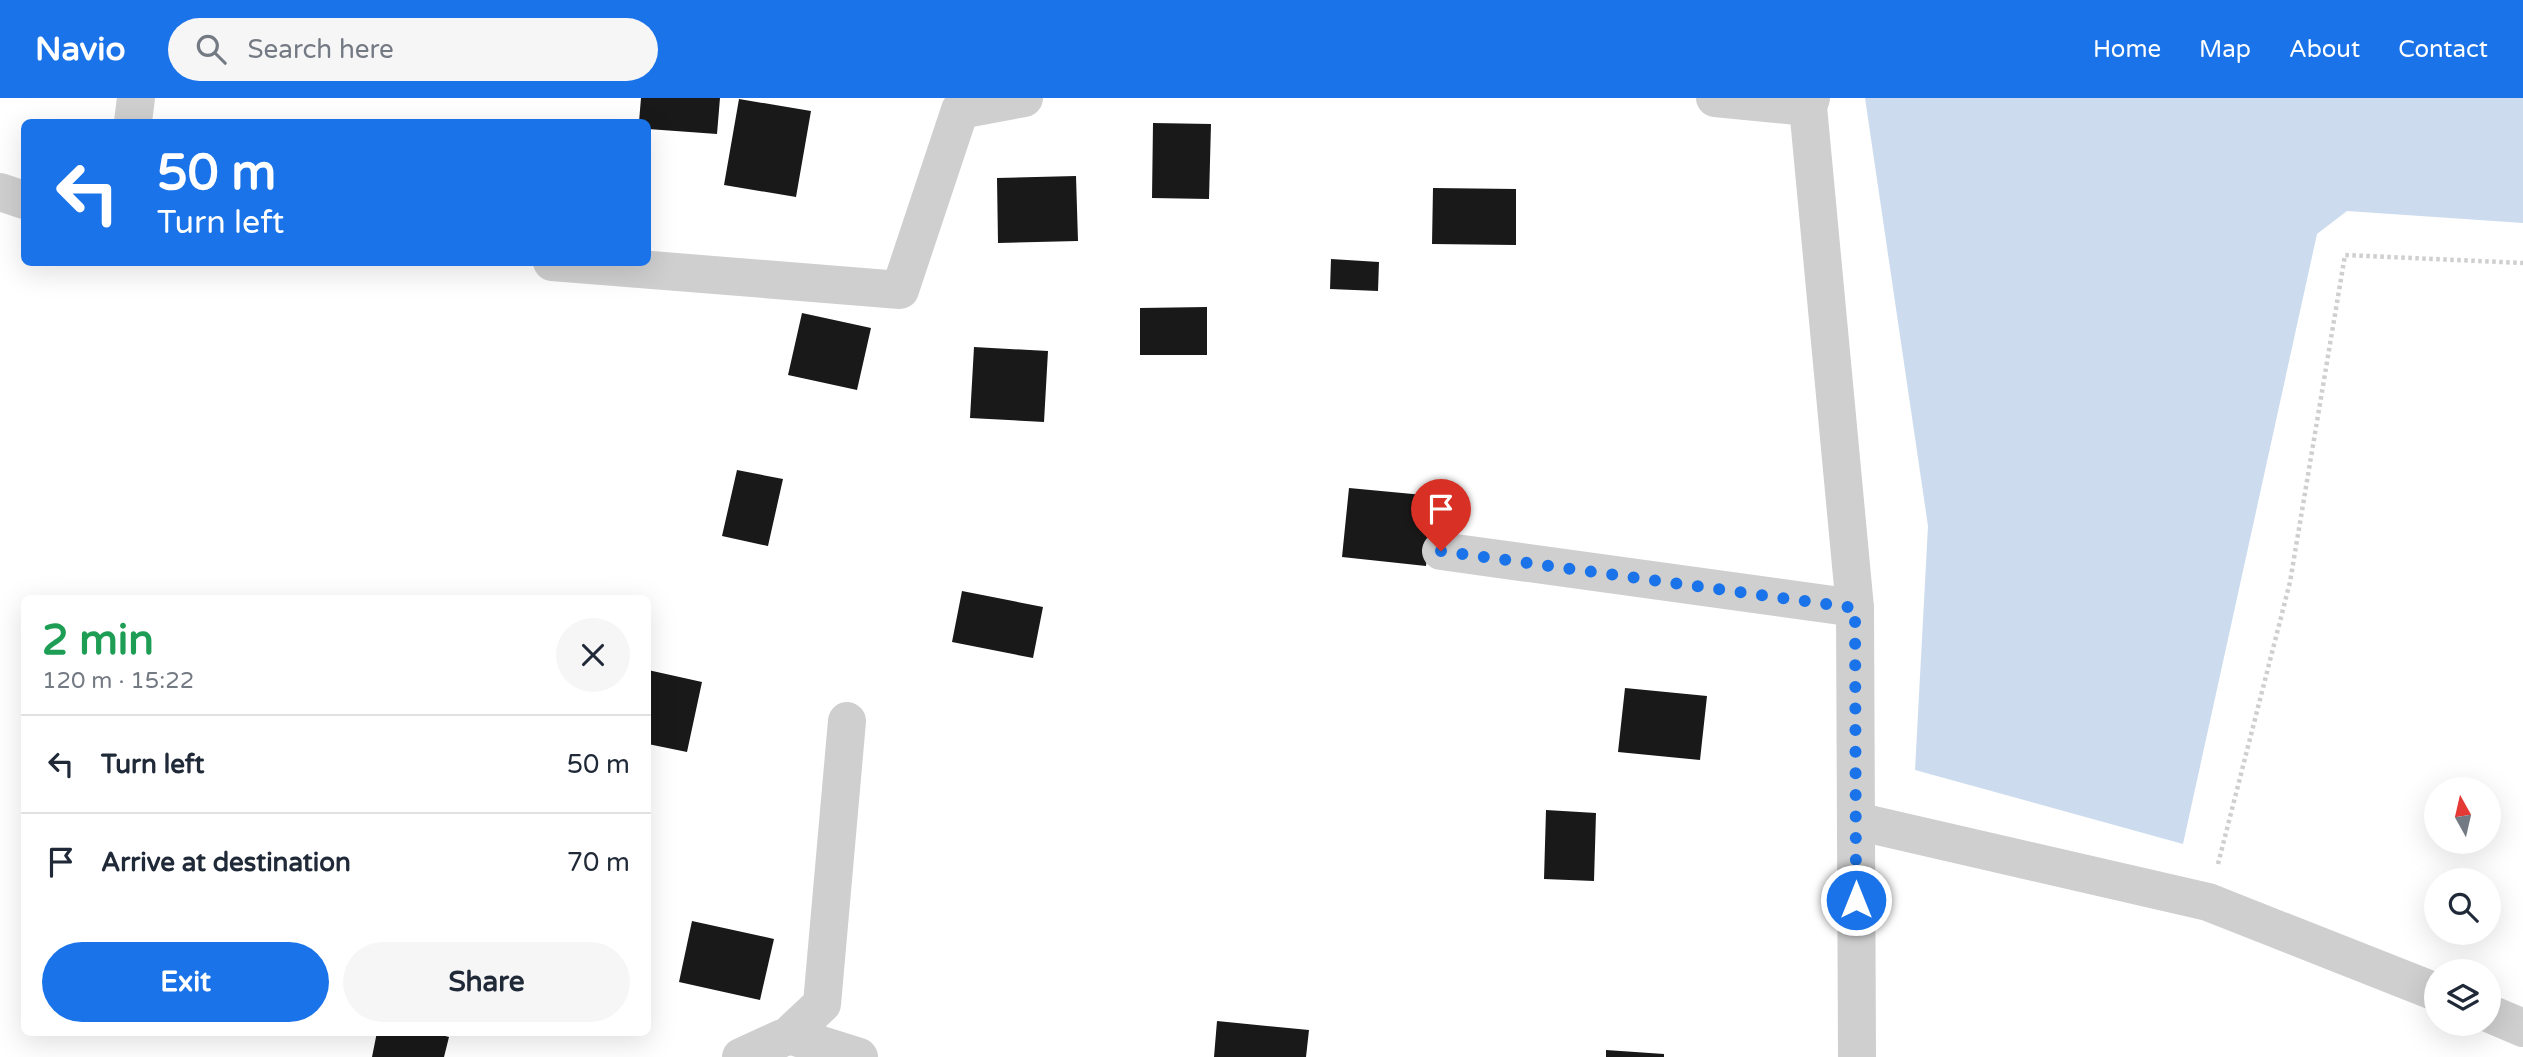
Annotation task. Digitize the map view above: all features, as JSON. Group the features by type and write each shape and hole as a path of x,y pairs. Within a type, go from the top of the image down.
{"street":[{"path":"133,119 136,98"},
{"path":"602,266 900,290 960,110 1024,98"},
{"path":"1715,98 1810,103 1855,608 1857,1057"},
{"path":"0,192 21,199"},
{"path":"1441,551 1855,608"},
{"path":"741,1057 789,1035 822,1004 847,721"},
{"path":"1856,821 2208,902 2424,987"},
{"path":"2501,1019 2523,1028"},
{"path":"789,1035 859,1057"}],"path":[{"path":"2208,902 2290,582 2345,256 2523,263"}],"water":[{"path":"1865,98 2523,98 2523,223 2347,211 2317,234 2183,844 1915,770 1928,526"}],"building":[{"path":"641,98 720,98 717,134 651,129 651,119 639,119"},
{"path":"739,99 811,111 796,197 724,185"},
{"path":"1153,123 1211,124 1209,199 1152,198"},
{"path":"1076,176 1078,241 998,243 997,178"},
{"path":"1433,188 1516,189 1516,245 1432,244"},
{"path":"1331,259 1379,262 1378,291 1330,289"},
{"path":"1207,307 1207,355 1140,355 1140,308"},
{"path":"802,313 871,328 857,390 788,375"},
{"path":"974,347 1048,351 1044,422 970,418"},
{"path":"737,470 783,479 768,546 722,536"},
{"path":"1349,488 1434,496 1426,566 1342,557"},
{"path":"962,591 1043,607 1033,658 952,642"},
{"path":"651,671 702,682 687,752 651,745"},
{"path":"1625,688 1707,696 1700,760 1618,752"},
{"path":"1546,810 1596,813 1594,881 1544,879"},
{"path":"692,921 774,939 760,1000 679,982"},
{"path":"1217,1021 1309,1030 1306,1057 1214,1057"},
{"path":"376,1036 449,1037 444,1057 372,1057"},
{"path":"1606,1050 1664,1054 1664,1057 1606,1057"}],"route":[{"path":"1441,551 1855,608 1856,900"}]}
